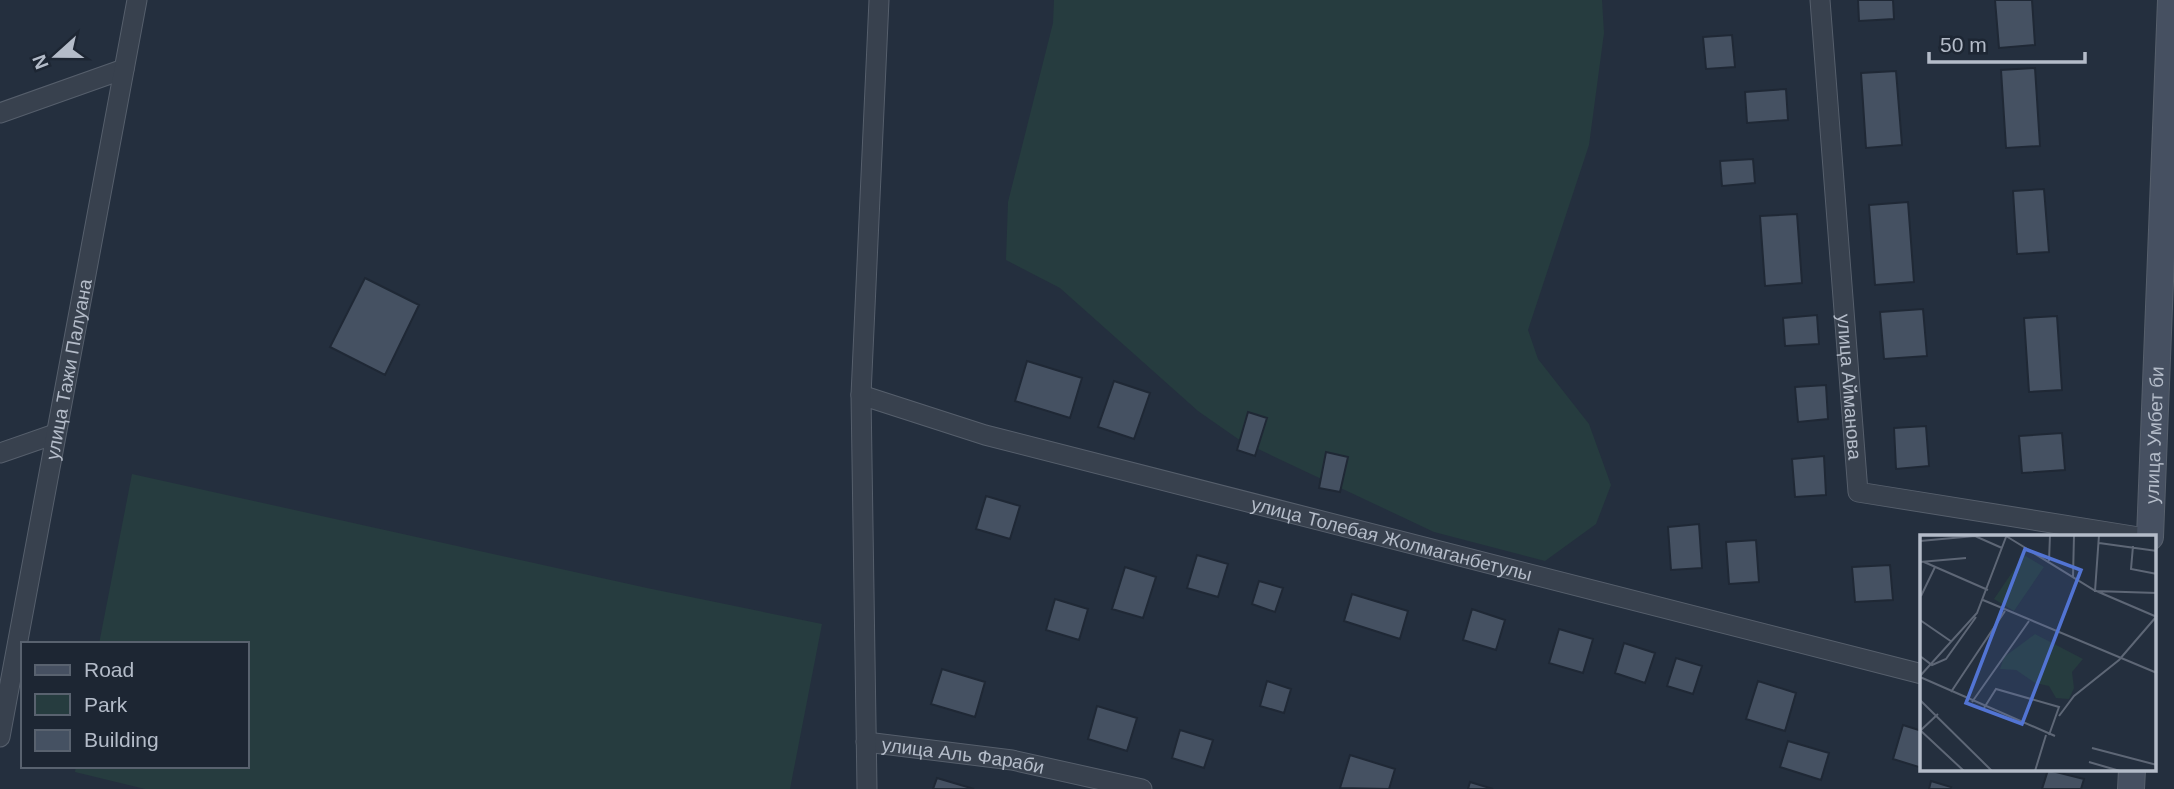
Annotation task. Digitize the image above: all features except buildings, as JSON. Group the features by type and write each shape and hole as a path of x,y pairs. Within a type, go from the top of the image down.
{"street":[{"name":"улица Тажи Палуана","path":"0,737 137,0"},
{"path":"867,789 861,395 879,0"},
{"name":"улица Айманова","path":"1820,0 1858,492 2127,535"},
{"name":"улица Умбет би","path":"2150,535 2171,0"},
{"path":"0,113 124,69"},
{"name":"улица Толебая Жолмаганбетулы","path":"861,395 999,439 1920,673"},
{"path":"0,453 55,434"},
{"name":"улица Аль Фараби","path":"866,742 1012,760 1142,789"}],"green space":[{"path":"1054,0 1602,0 1604,33 1589,145 1528,330 1538,359 1589,424 1611,485 1596,524 1545,561 1434,532 1241,441 1198,411 1060,288 1006,260 1008,202 1053,23"},
{"path":"132,474 822,624 790,789 145,789 75,772 76,768 248,768 248,642 99,642"}]}
